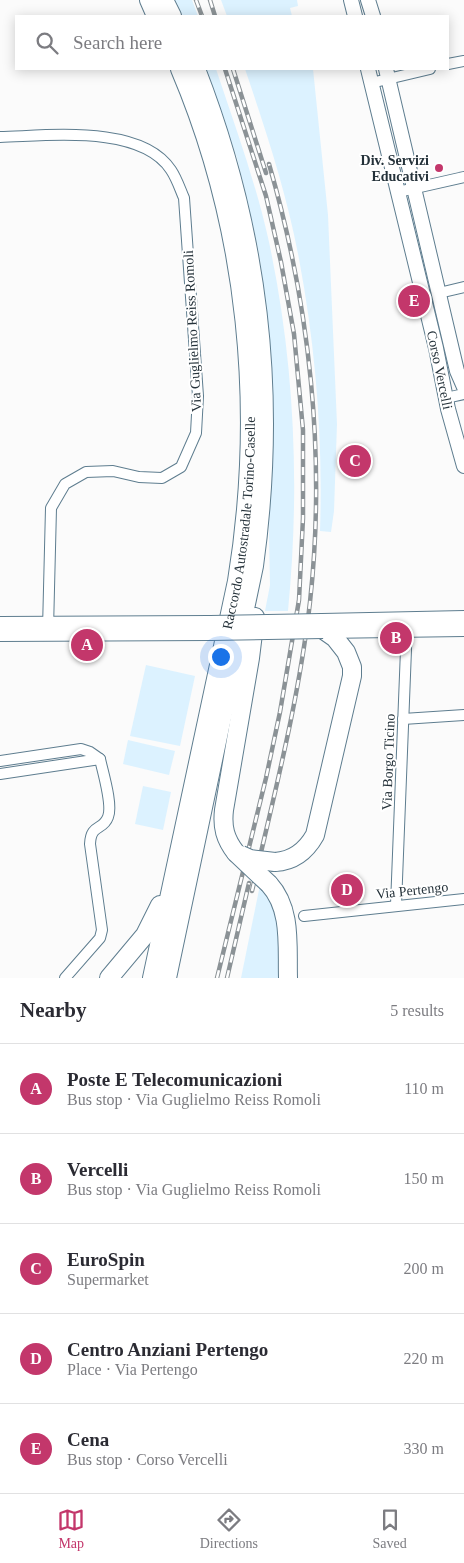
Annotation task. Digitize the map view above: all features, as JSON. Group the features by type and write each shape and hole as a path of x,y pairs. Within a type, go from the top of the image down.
{"highway":[{"path":"148,0 156,15"},
{"path":"164,0 172,15"},
{"name":"Raccordo Autostradale Torino-Caselle","path":"152,978 241,557 248,472 250,400 244,307 234,247 206,141 180,70"},
{"name":"Raccordo Autostradale Torino-Caselle","path":"167,978 254,566 260,514 264,423 262,352 258,306 248,245 230,171 209,103 196,70"},
{"path":"260,514 262,539 261,574 250,658 224,810 223,828 236,853 276,891 283,906 286,922 288,978"},
{"path":"236,853 250,859 282,862 306,849 316,836 352,676 352,667 346,652 323,627"},
{"path":"109,978 139,944 155,917 198,764"}],"main road":[{"path":"351,0 355,15"},
{"path":"368,0 372,15"},
{"name":"Corso Vercelli","path":"368,70 436,348 446,398 464,466"},
{"name":"Corso Vercelli","path":"388,74 457,371 464,387"},
{"path":"0,634 48,629 323,627 407,624 464,618"},
{"path":"0,624 48,629"},
{"path":"407,624 464,629"}],"street":[{"path":"449,64 464,60"},
{"path":"371,83 388,74 422,70"},
{"name":"Via Guglielmo Reiss Romoli","path":"0,137 87,135 111,137 150,150 171,170 184,198 198,396 196,433 181,467 162,478 139,477 113,471 86,472 65,484 51,508 48,629"},
{"path":"398,192 464,177"},
{"path":"439,293 464,287"},
{"path":"446,398 464,394"},
{"name":"Via Borgo Ticino","path":"396,905 407,624"},
{"path":"403,719 464,715"},
{"path":"0,761 80,749 90,752 100,759 110,807 109,816 105,823 97,827 90,834 90,844 102,930 100,938 65,978"},
{"path":"0,774 100,759"},
{"name":"Via Pertengo","path":"304,916 464,898"}],"shaded area":[{"path":"175,0 192,0 198,15 182,15"},
{"path":"221,0 297,0 298,6 290,8 292,15 227,15"},
{"path":"206,70 216,70 258,198 269,242 285,334 293,426 294,472 294,519 288,611 265,611 270,585 271,392 267,311 259,253 237,158"},
{"path":"245,70 313,70 328,215 337,424 334,511 331,532 320,531 321,497 317,394 305,293 294,235 268,139"},
{"path":"146,665 195,676 180,746 130,736"},
{"path":"128,740 175,751 169,775 123,764"},
{"path":"143,786 171,792 163,830 135,824"},
{"path":"260,885 278,909 283,978 241,978"}],"railway":[{"path":"196,0 202,15"},
{"path":"210,0 215,15"},
{"path":"217,978 266,778 280,712 299,600 303,518 303,430 294,334 281,262 266,196 225,70"},
{"path":"233,70 266,173"},
{"path":"252,891 285,747 299,675 310,602 315,547 315,436 311,381 295,271 269,164"},
{"path":"227,978 249,883"}],"place":[{"name":"Div. Servizi Educativi","path":"439,168"},
{"name":"Cena","path":"414,301"},
{"name":"EuroSpin","path":"355,461"},
{"name":"Vercelli","path":"396,638"},
{"name":"Poste E Telecomunicazioni","path":"87,645"},
{"name":"Centro Anziani Pertengo","path":"347,890"}]}
